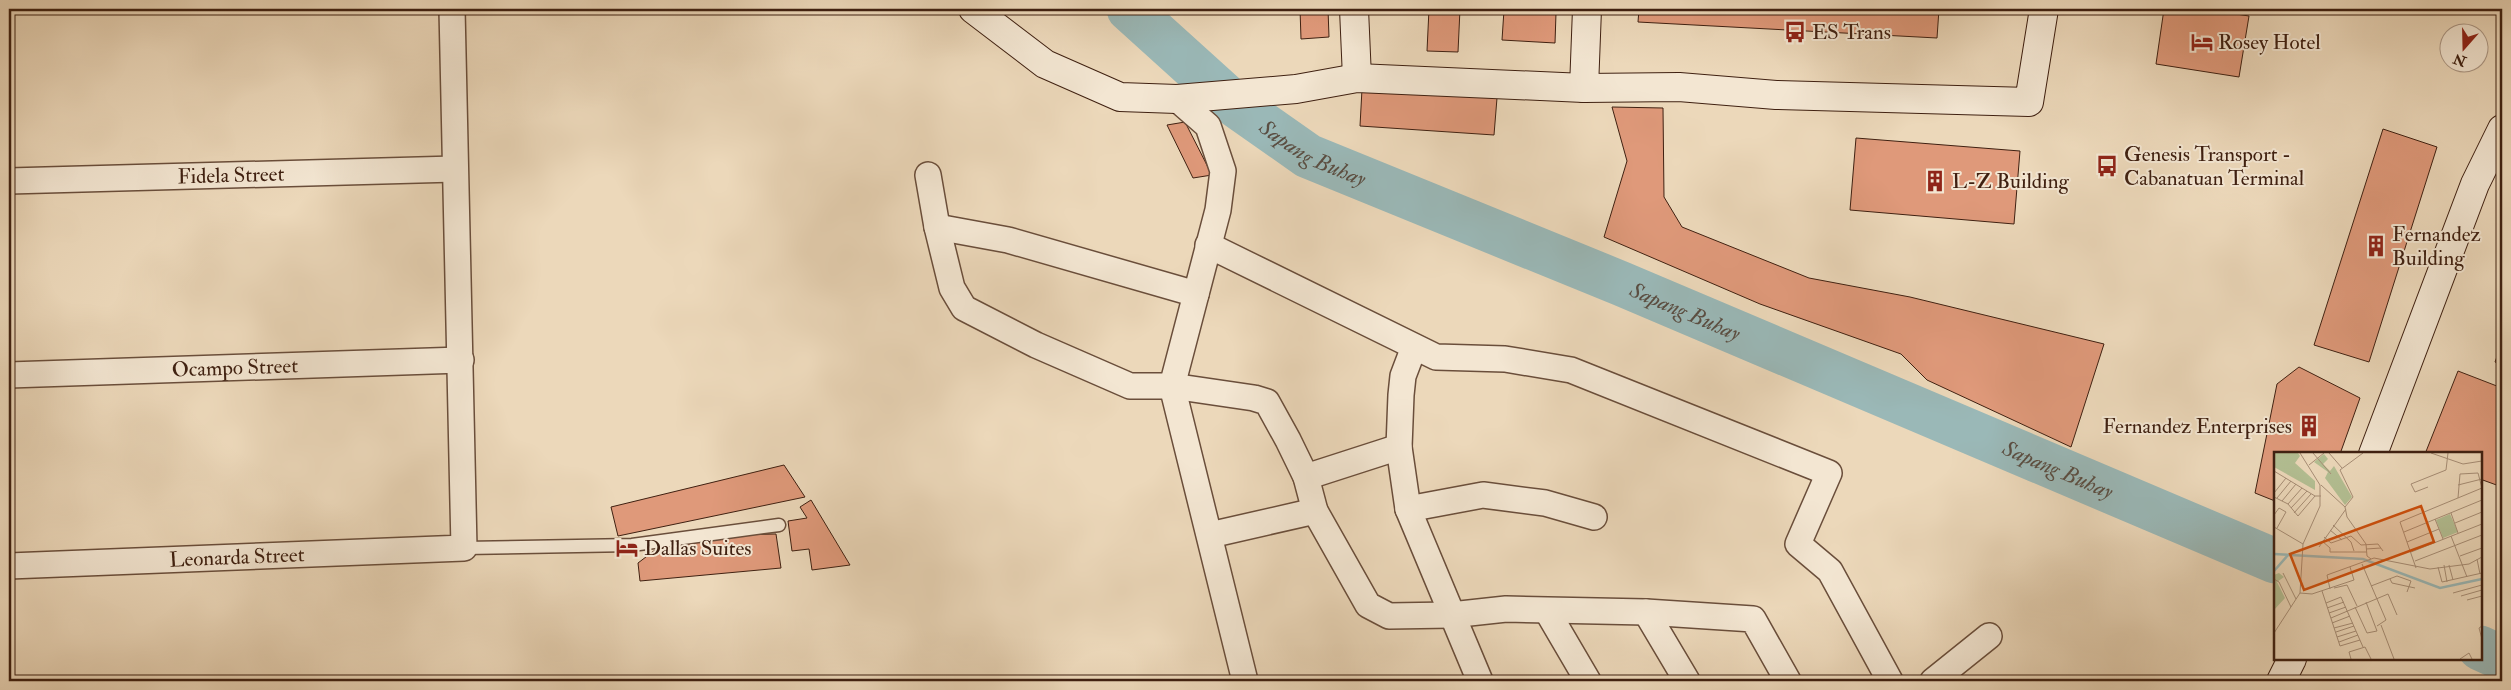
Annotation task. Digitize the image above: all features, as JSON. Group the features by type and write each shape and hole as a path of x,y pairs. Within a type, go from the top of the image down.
{"street":[{"path":"452,9 464,548"},
{"path":"972,9 1045,64 1120,97 1188,97 1296,89 1357,78 1584,88 1679,87 1776,95 2029,102 2044,9"},
{"path":"1354,9 1357,78"},
{"path":"1584,88 1587,9"},
{"path":"1188,97 1208,126 1223,171 1218,210 1172,386 1245,681"},
{"path":"2374,452 2475,184 2502,129"},
{"name":"Fidela Street","path":"9,181 455,169"},
{"path":"928,175 937,227 952,288 964,308 1036,345 1130,386 1172,386 1254,398 1267,402 1306,477 1315,511 1368,605 1389,616 1451,615 1506,609 1646,612 1753,619 1788,681"},
{"path":"937,227 1008,240 1196,294"},
{"path":"1208,245 1436,357 1505,359 1571,370 1829,473 1798,544 1830,571 1890,681"},
{"path":"1414,347 1403,376 1399,447 1408,509 1480,681"},
{"name":"Ocampo Street","path":"9,375 461,360"},
{"path":"1306,477 1399,447"},
{"path":"1408,509 1483,495 1545,503 1594,516"},
{"path":"1210,535 1315,511"},
{"name":"Leonarda Street","path":"9,566 464,548"},
{"path":"1547,611 1588,681"},
{"path":"1646,612 1687,681"},
{"path":"1933,681 1989,636"},
{"path":"2281,681 2292,660"}],"lane":[{"path":"464,548 632,545 779,525"}],"building":[{"path":"1300,9 1328,9 1329,37 1301,39"},
{"path":"1429,9 1460,9 1458,52 1427,51"},
{"path":"1639,9 1939,9 1937,38 1638,22"},
{"path":"2164,9 2204,9 2249,16 2239,77 2156,64"},
{"path":"1504,10 1556,13 1555,43 1502,40"},
{"path":"1362,89 1497,98 1494,135 1360,126"},
{"path":"1612,107 1663,108 1664,197 1682,227 1809,278 1910,297 2104,344 2071,447 1927,380 1901,354 1760,304 1604,237 1627,161"},
{"path":"1185,122 1212,175 1193,178 1167,125"},
{"name":"Fernandez Building","path":"2383,129 2437,147 2369,362 2314,345"},
{"name":"L-Z Building","path":"1856,138 2020,151 2014,224 1850,210"},
{"path":"2502,343 2502,365 2495,362"},
{"name":"Fernandez Enterprises","path":"2299,367 2360,398 2341,452 2274,452 2274,501 2255,493 2277,384"},
{"path":"2458,371 2502,388 2502,487 2481,479 2481,452 2426,452"},
{"path":"784,465 805,497 618,536 611,507"},
{"path":"811,500 850,565 812,570 809,549 792,551 788,521 807,518 800,507"},
{"path":"776,534 781,568 640,581 638,563 659,547 730,535"}],"waterway":[{"name":"Sapang Buhay","path":"1129,9 1234,104 1308,156 1622,284 2274,561"},
{"name":"Sapang Buhay","path":"2481,648 2502,658"}],"place":[{"name":"ES Trans","path":"1795,32"},
{"name":"Rosey Hotel","path":"2202,42"},
{"name":"Genesis Transport - Cabanatuan Terminal","path":"2107,166"},
{"name":"L-Z Building","path":"1935,181"},
{"name":"Fernandez Building","path":"2376,246"},
{"name":"Fernandez Enterprises","path":"2309,426"},
{"name":"Dallas Suites","path":"627,548"}]}
